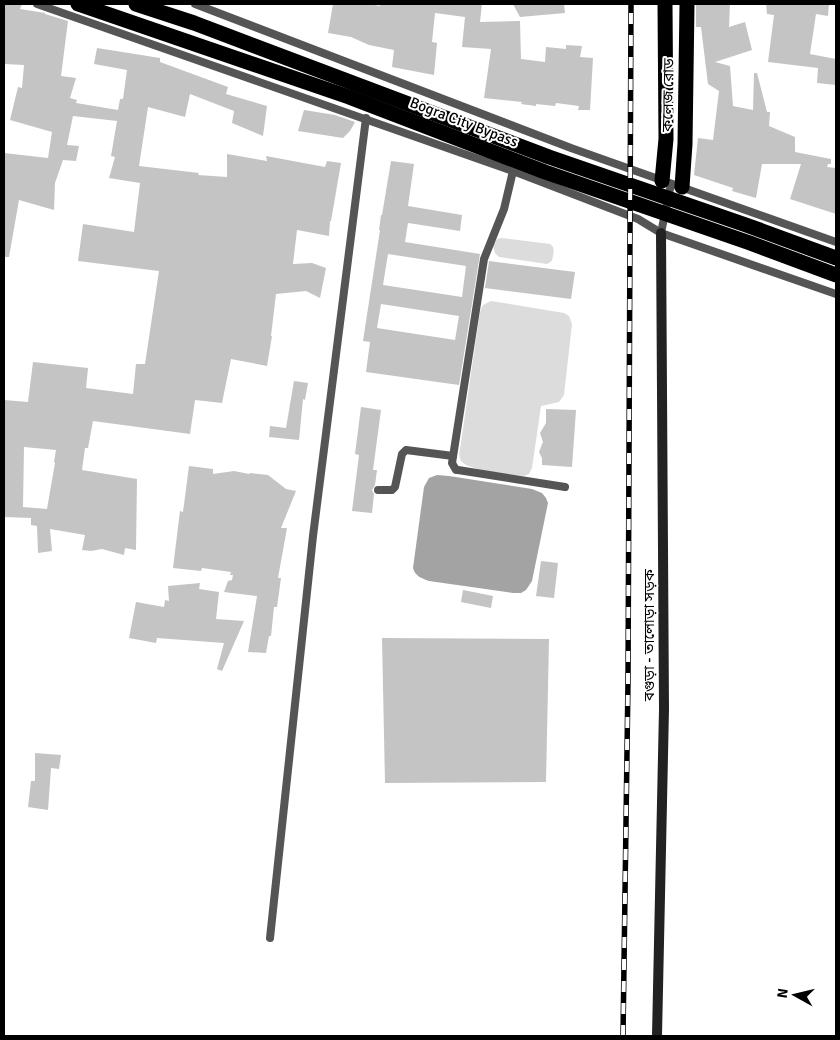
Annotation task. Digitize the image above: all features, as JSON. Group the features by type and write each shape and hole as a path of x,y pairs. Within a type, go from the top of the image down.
{"highway":[{"name":"Bogra City Bypass","path":"78,4 349,97 545,172 836,275"},
{"name":"Bogra City Bypass","path":"136,4 194,23 549,157 836,258"},
{"name":"কলেজ রোড","path":"665,4 666,139 672,184"},
{"name":"কলেজ রোড","path":"672,184 685,144 687,4"}],"street":[{"name":"বগুড়া - তালোড়া সড়ক","path":"657,1036 664,709 661,233"}],"lane":[{"path":"37,4 513,171 638,219 661,233 836,294"},
{"path":"195,4 571,148 836,242"},
{"path":"270,938 313,536 366,118"},
{"path":"513,171 504,209 484,259 452,463 456,470 565,487"},
{"path":"661,233 672,184"},
{"path":"378,490 392,490 395,487 402,454 406,450 453,456"}],"shaded area":[{"path":"497,239 550,244 554,249 552,261 547,264 499,257 495,253 493,246"},
{"path":"491,301 564,313 569,316 572,324 564,395 559,402 541,406 532,468 529,474 524,476 491,472 472,467 461,461 459,452 480,312 483,305"},
{"path":"437,475 532,489 542,493 546,498 548,503 532,581 526,590 521,593 513,593 429,581 415,573 413,568 424,487 429,478"}],"building":[{"path":"4,4 22,4 20,9 45,13 68,21 61,76 76,78 70,98 77,100 76,103 118,110 120,99 123,99 127,70 94,64 97,48 160,58 160,62 228,87 226,94 267,106 263,136 232,123 234,111 190,94 185,117 148,107 139,166 199,173 198,175 227,177 227,154 267,161 266,156 325,167 327,161 341,163 329,236 297,230 293,264 312,263 326,268 320,298 306,291 276,294 267,366 231,359 222,403 195,400 190,434 93,421 88,448 85,448 82,470 137,479 136,550 125,548 124,555 102,549 82,550 85,535 50,529 52,551 38,553 37,526 31,525 31,518 4,517 4,400 28,402 33,362 88,368 86,388 133,394 136,364 145,364 159,271 78,261 83,224 134,232 140,183 109,178 115,157 111,156 117,121 73,116 67,145 79,146 76,161 63,160 55,183 54,210 19,200 9,257 4,257 4,153 48,158 52,132 10,120 18,87 22,88 24,65 4,64","holes":["24,447 56,450 47,509 23,507"]},
{"path":"333,4 369,4 380,6 380,4 482,4 480,22 520,21 521,59 545,62 546,47 566,49 566,45 582,46 580,57 593,58 590,110 578,110 579,106 556,103 555,106 536,104 536,106 521,104 522,102 484,98 491,49 462,47 465,17 435,13 432,42 437,43 434,75 392,67 394,50 369,45 351,37 328,33"},
{"path":"513,4 564,4 565,13 520,17"},
{"path":"696,4 730,4 729,27 745,22 752,50 715,62 730,66 733,106 753,110 754,73 757,73 767,112 770,112 769,126 795,137 795,152 831,159 831,164 828,164 827,167 836,168 836,214 790,199 801,164 762,164 756,198 732,191 733,188 694,175 698,138 713,140 719,91 708,84 701,27 696,27"},
{"path":"766,4 829,4 828,16 816,14 810,54 836,59 836,85 817,83 818,68 768,62 774,15 767,14"},
{"path":"304,110 335,115 355,122 343,138 298,131"},
{"path":"391,161 414,164 408,206 462,215 460,231 408,223 405,242 480,254 459,385 366,372 370,342 363,341","holes":["388,254 466,266 462,297 383,285","381,304 459,316 455,340 377,328"]},
{"path":"489,261 575,272 571,299 485,288"},
{"path":"294,381 308,383 305,400 303,399 299,440 269,437 270,426 286,428"},
{"path":"361,407 381,410 373,470 377,470 375,485 372,490 374,494 372,513 352,511 359,455 355,454"},
{"path":"546,409 576,410 572,467 542,465 542,458 539,452 543,442 540,433 546,423"},
{"path":"189,466 213,469 213,474 234,471 268,475 286,489 296,491 281,528 287,528 278,578 281,578 277,607 274,607 271,636 269,636 266,653 248,652 257,596 224,592 228,581 232,580 233,575 230,575 231,572 202,568 201,571 173,568 180,511 183,512"},
{"path":"541,561 558,563 554,598 536,596"},
{"path":"200,583 199,589 219,592 216,619 244,621 222,671 217,669 224,643 157,638 156,643 129,638 136,602 164,607 165,600 169,601 168,586"},
{"path":"463,590 493,596 491,608 461,602"},
{"path":"382,638 549,639 546,782 385,783"},
{"path":"35,753 61,755 59,769 51,768 48,810 28,807 31,781 35,781"}],"railway":[{"path":"623,1036 628,681 631,4"}]}
